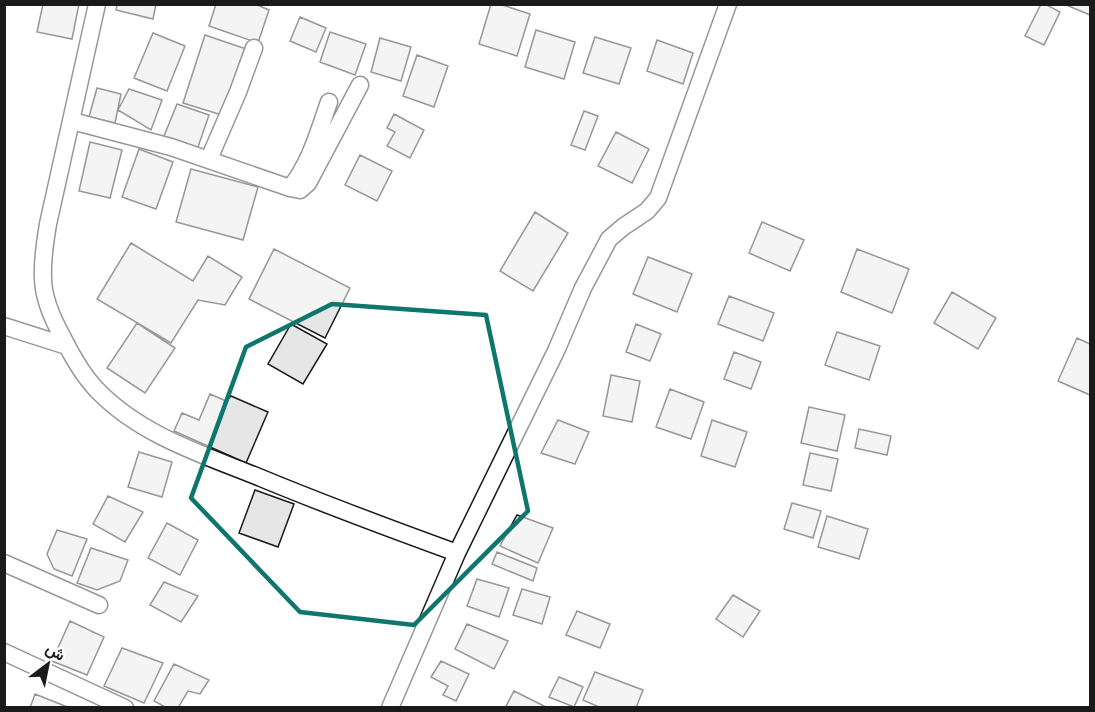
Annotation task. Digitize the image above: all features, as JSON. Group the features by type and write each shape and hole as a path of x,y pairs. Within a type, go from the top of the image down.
{"street":[{"path":"97,4 48,224 43,280 46,299 67,345 97,390 135,422 169,441 312,499 457,553"},
{"path":"390,708 457,553 556,351 583,288 609,239 647,211 658,198 728,4"},
{"path":"209,159 238,93 254,48"},
{"path":"72,121 138,137 300,190 308,183 360,85"},
{"path":"290,188 296,181 316,141 329,102"},
{"path":"4,326 67,345"},
{"path":"4,563 99,605"},
{"path":"4,652 125,708"}],"highlighted area":[{"path":"332,304 486,315 528,511 414,625 300,612 191,498 246,347"}],"building":[{"path":"43,4 79,4 72,39 37,32"},
{"path":"117,4 156,4 153,19 116,10"},
{"path":"216,4 255,4 269,10 258,43 209,26"},
{"path":"491,4 499,4 530,14 517,56 479,44"},
{"path":"1041,4 1060,12 1044,45 1025,36"},
{"path":"1064,4 1090,4 1090,15"},
{"path":"300,17 326,28 316,52 290,41"},
{"path":"536,30 575,42 564,79 525,67"},
{"path":"330,32 366,44 355,75 320,62"},
{"path":"153,33 185,46 167,91 134,78"},
{"path":"205,35 246,49 225,116 183,103"},
{"path":"595,37 631,48 619,84 583,73"},
{"path":"380,38 411,47 401,81 371,72"},
{"path":"657,40 693,53 683,84 647,71"},
{"path":"417,55 448,66 434,107 403,96"},
{"path":"97,88 121,94 115,123 89,117"},
{"path":"129,89 162,100 151,130 118,110"},
{"path":"177,104 209,115 197,150 164,136"},
{"path":"584,111 598,116 585,150 571,145"},
{"path":"394,114 424,130 410,158 387,146 395,132 387,128"},
{"path":"616,132 649,149 632,183 598,166"},
{"path":"90,142 122,150 110,198 79,191"},
{"path":"139,149 173,162 156,209 122,197"},
{"path":"360,155 392,171 377,201 345,185"},
{"path":"191,169 258,187 243,240 176,222"},
{"path":"535,212 568,233 533,291 500,271"},
{"path":"762,222 804,240 790,271 749,253"},
{"path":"131,243 193,281 208,256 242,277 225,305 198,300 171,343 97,299"},
{"path":"274,249 350,288 325,338 249,299"},
{"path":"857,249 909,269 892,313 841,292"},
{"path":"648,257 692,274 677,312 633,294"},
{"path":"952,292 996,318 978,349 934,323"},
{"path":"729,296 774,313 763,341 718,324"},
{"path":"137,323 175,348 145,393 107,368"},
{"path":"291,324 327,344 303,384 268,364"},
{"path":"636,324 661,334 650,361 626,352"},
{"path":"837,332 880,346 869,380 825,365"},
{"path":"1077,338 1090,344 1090,395 1058,381"},
{"path":"734,352 761,362 751,389 724,379"},
{"path":"611,375 640,381 632,422 603,416"},
{"path":"670,389 704,402 691,439 656,427"},
{"path":"210,394 226,401 231,396 268,412 246,463 174,431 182,413 199,420"},
{"path":"809,407 845,415 837,451 801,443"},
{"path":"558,420 589,432 575,464 541,453"},
{"path":"712,420 747,432 735,467 701,456"},
{"path":"859,429 891,436 887,455 855,448"},
{"path":"139,452 172,462 162,497 128,487"},
{"path":"810,453 838,459 831,491 803,485"},
{"path":"255,490 294,504 278,547 239,533"},
{"path":"108,496 143,512 125,542 93,524"},
{"path":"792,503 821,511 813,538 784,529"},
{"path":"517,515 553,528 538,563 500,546"},
{"path":"827,516 868,529 859,559 818,547"},
{"path":"167,523 198,540 180,575 148,558"},
{"path":"57,530 87,539 72,576 54,569 47,554"},
{"path":"91,548 128,560 120,581 97,590 77,583"},
{"path":"497,552 537,568 533,581 492,564"},
{"path":"477,579 509,588 499,617 467,606"},
{"path":"164,582 198,596 181,622 150,605"},
{"path":"522,589 550,597 542,624 513,615"},
{"path":"733,595 760,611 743,637 716,619"},
{"path":"577,611 610,624 600,648 566,635"},
{"path":"70,621 104,637 87,675 52,661"},
{"path":"467,624 508,641 494,669 455,649"},
{"path":"122,648 163,663 144,703 104,686"},
{"path":"441,661 469,674 456,701 443,695 448,686 431,677"},
{"path":"174,664 209,680 200,694 188,691 178,708 167,708 154,701"},
{"path":"595,672 643,690 636,708 601,708 583,700"},
{"path":"559,677 583,687 574,707 549,697"},
{"path":"514,691 548,708 505,708"},
{"path":"35,694 70,708 30,708"}]}
